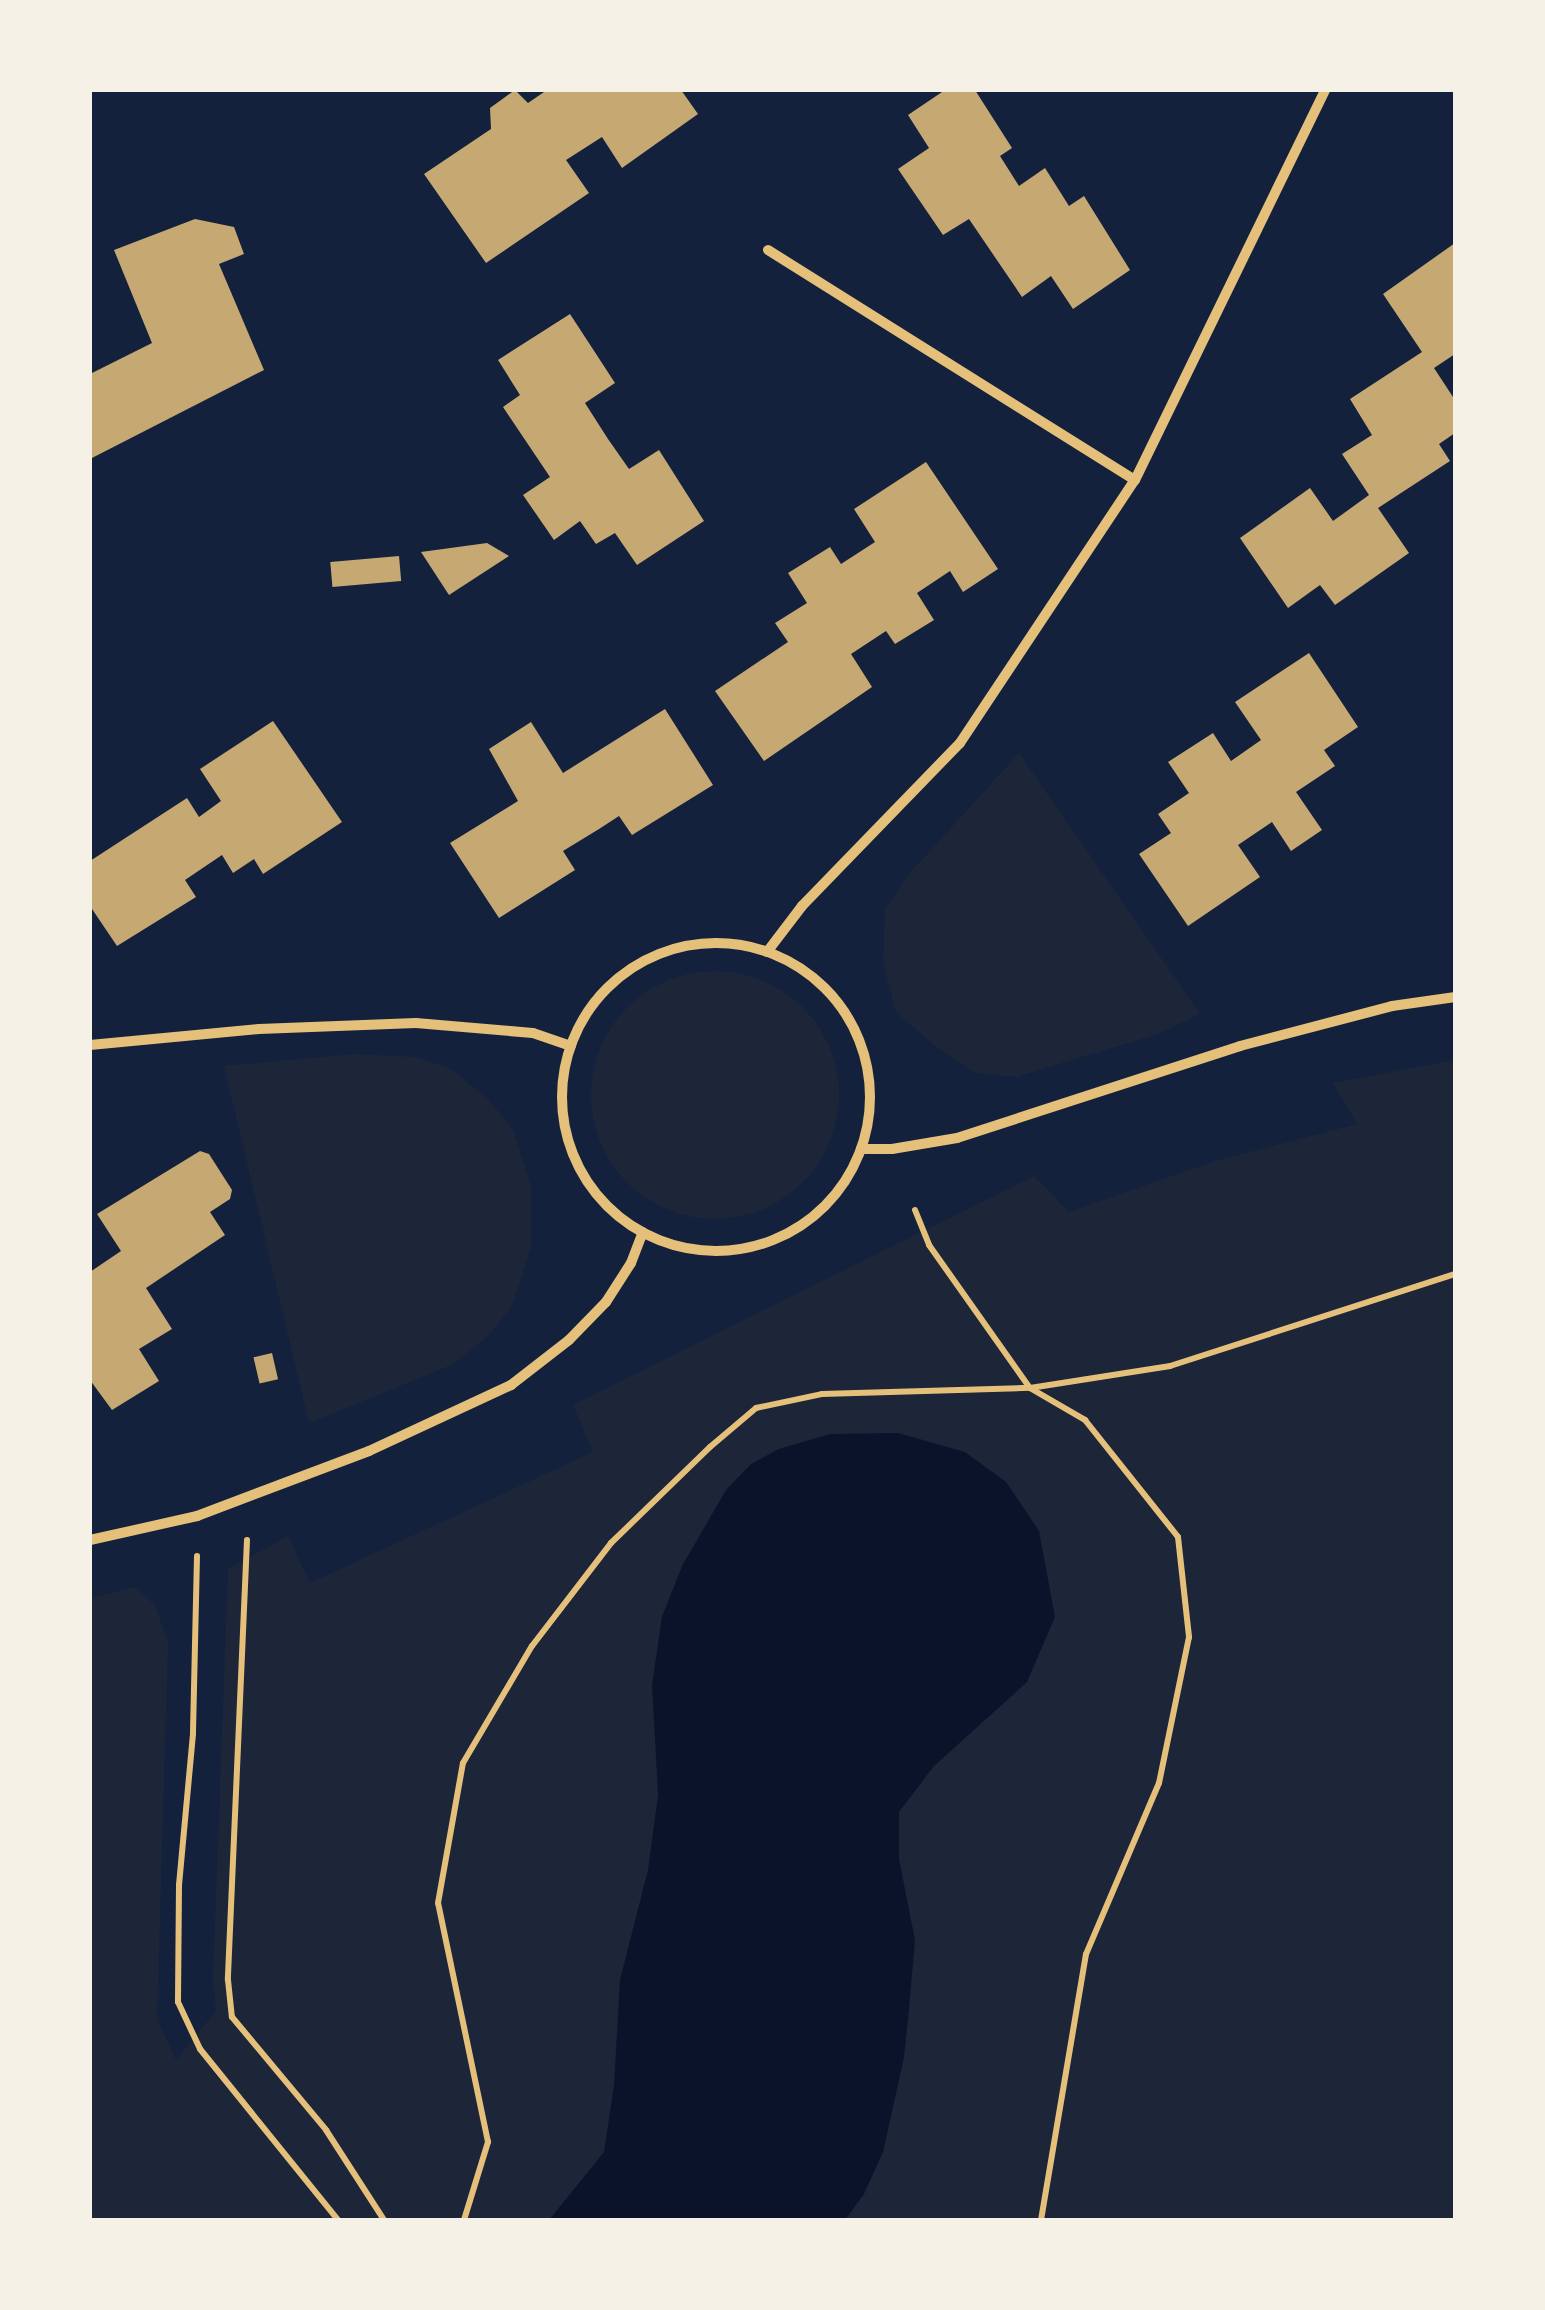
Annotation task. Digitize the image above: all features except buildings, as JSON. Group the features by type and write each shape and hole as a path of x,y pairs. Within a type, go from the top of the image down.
{"street":[{"path":"767,952 802,906 960,743 1135,480 1325,90"},
{"path":"768,250 1135,480"},
{"path":"720,942 767,952 800,968 828,991 856,1031 869,1077 862,1148 838,1191 822,1208 803,1224 760,1244 736,1249 688,1248 642,1232 604,1202 573,1152 562,1093 572,1046 588,1014 610,986 650,958 673,949 720,942"},
{"path":"862,1148 892,1150 957,1138 1240,1046 1392,1006 1455,996"},
{"path":"90,1045 259,1029 416,1023 516,1030 572,1046"},
{"path":"90,1540 214,1509 369,1451 511,1385 569,1340 606,1302 631,1263 642,1232"}],"path":[{"path":"915,1210 929,1245 1030,1388 1086,1420 1178,1537 1189,1637 1160,1783 1086,1954 1041,2220"},
{"path":"464,2220 488,2142 438,1903 463,1763 532,1646 611,1543 756,1408 822,1394 1030,1388 1170,1366 1455,1274"},
{"path":"247,1539 228,1980 232,2017 326,2130 384,2220"},
{"path":"197,1554 193,1734 179,1886 178,2002 200,2050 338,2220"}],"shaded area":[{"path":"1019,753 1200,1014 1158,1034 1016,1077 975,1073 934,1045 896,1012 883,963 885,909 909,874"},
{"path":"715,971 762,980 803,1007 830,1048 839,1095 830,1142 803,1183 762,1210 715,1219 668,1210 627,1183 600,1142 591,1095 600,1048 627,1007 668,980"},
{"path":"354,1054 416,1057 451,1069 489,1100 513,1129 531,1186 531,1247 512,1306 489,1335 454,1364 309,1423 224,1066"},
{"path":"1455,1060 1455,2220 90,2220 90,1598 135,1587 155,1605 168,1643 157,2019 176,2060 216,2011 213,1979 228,1569 288,1536 310,1583 593,1452 573,1405 1034,1176 1069,1212 1215,1161 1357,1124 1333,1083"},
{"path":"898,1433 965,1452 1006,1482 1039,1531 1055,1617 1027,1682 934,1766 899,1812 899,1859 915,1940 904,2057 883,2152 864,2194 845,2220 549,2220 604,2152 614,2085 620,1980 648,1870 658,1795 652,1685 662,1617 682,1566 726,1490 751,1464 779,1449 830,1434"}]}
